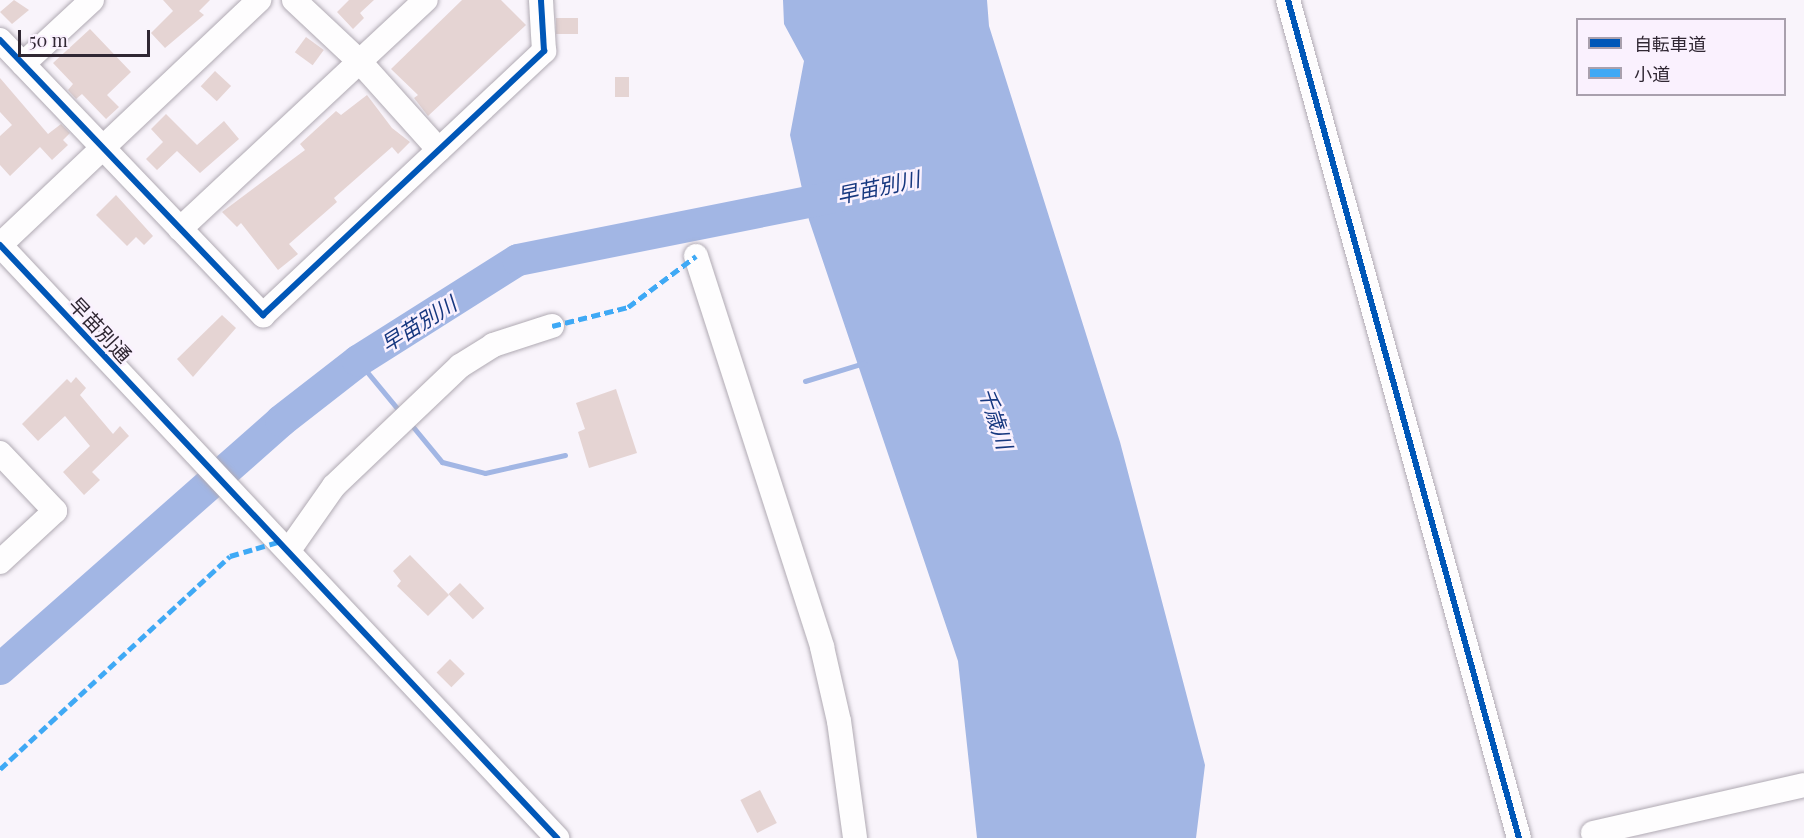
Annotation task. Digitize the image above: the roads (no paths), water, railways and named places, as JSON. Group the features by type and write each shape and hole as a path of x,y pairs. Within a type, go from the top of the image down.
{"street":[{"path":"23,64 92,0"},
{"path":"0,245 259,0"},
{"path":"294,0 360,62 439,150"},
{"path":"180,229 426,0"},
{"path":"0,40 263,315 544,51 541,0"},
{"path":"1288,0 1519,838"},
{"name":"早苗別通","path":"0,245 282,542 557,838"},
{"path":"696,256 822,647 839,721 855,838"},
{"path":"282,542 334,486 446,380 493,345 552,326"},
{"path":"0,453 55,511 0,562"},
{"path":"1593,833 1804,785"}],"water":[{"name":"千歳川","path":"783,0 987,0 989,26 1120,442 1205,765 1196,838 977,838 958,661 809,220 790,135 804,61 784,24"}],"waterway":[{"name":"早苗別川","path":"0,669 281,421 358,361 518,260 848,194"},
{"path":"358,361 401,413"},
{"path":"805,381 864,363"},
{"path":"409,422 442,462 485,473 565,455"}]}
